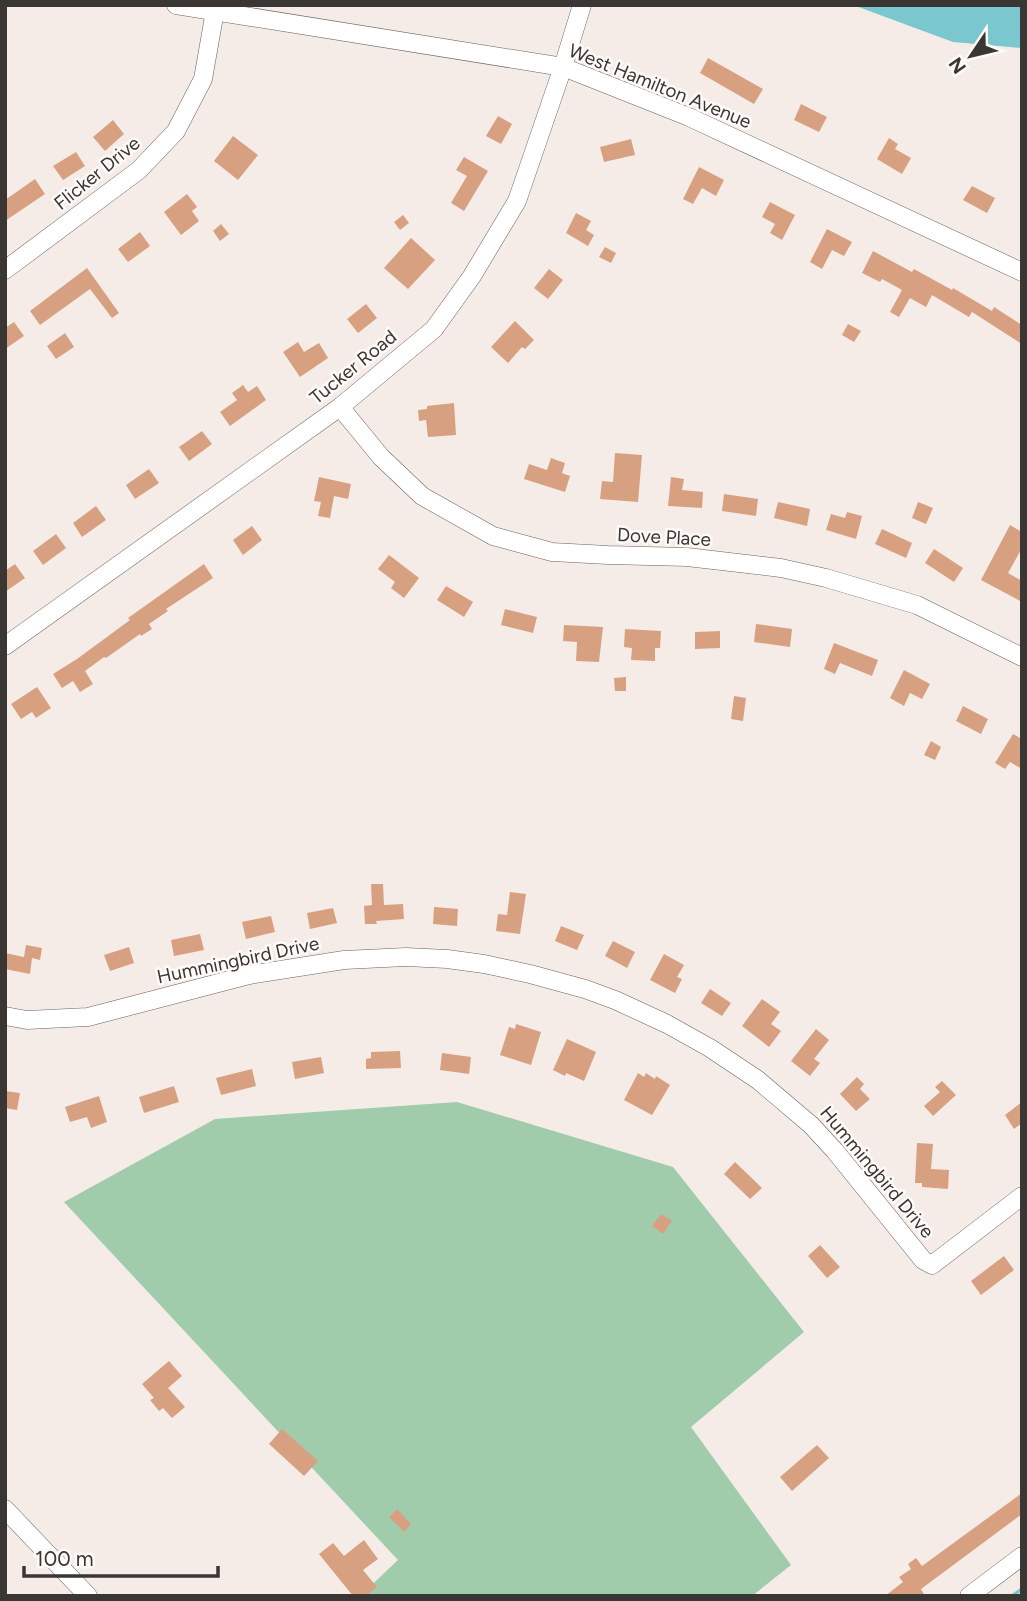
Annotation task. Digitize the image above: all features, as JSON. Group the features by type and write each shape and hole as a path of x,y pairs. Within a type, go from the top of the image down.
{"street":[{"name":"West Hamilton Avenue","path":"176,5 563,68 689,117 1022,272"},
{"name":"Tucker Road","path":"5,646 340,407 434,329 472,276 517,201 582,5"},
{"name":"Flicker Drive","path":"5,270 139,170 176,131 203,79 215,11"},
{"name":"Dove Place","path":"340,407 381,457 422,496 493,536 552,552 687,557 781,568 917,606 1022,657"},
{"name":"Hummingbird Drive","path":"5,1016 27,1020 88,1017 249,975 344,960 406,957 484,964 585,989 615,1000 710,1048 758,1080 811,1125 923,1260 932,1265 1022,1196"},
{"path":"5,1508 88,1596"},
{"path":"969,1596 1022,1556"}],"green space":[{"path":"457,1102 673,1167 804,1332 691,1427 791,1565 752,1596 360,1596 398,1560 64,1202 215,1119"}],"water":[{"path":"853,5 1022,5 1022,48 953,42"}],"building":[{"path":"708,58 763,89 754,104 700,73"},
{"path":"801,104 827,117 819,132 794,120"},
{"path":"498,116 512,124 501,144 486,136"},
{"path":"113,120 124,134 105,151 93,137"},
{"path":"233,136 258,155 238,180 214,161"},
{"path":"889,138 898,144 895,149 911,158 902,174 877,159"},
{"path":"631,139 635,155 604,162 600,147"},
{"path":"76,152 85,166 63,180 53,166"},
{"path":"464,157 488,171 464,211 451,203 467,176 456,170"},
{"path":"699,167 724,180 716,196 702,188 693,204 683,199"},
{"path":"35,179 45,194 5,221 5,200"},
{"path":"972,186 995,198 987,213 963,200"},
{"path":"187,194 197,207 192,211 199,221 181,235 164,212"},
{"path":"770,202 795,215 782,240 770,233 775,224 762,217"},
{"path":"576,213 591,221 586,230 594,235 588,246 566,233"},
{"path":"403,215 409,223 400,230 394,222"},
{"path":"221,224 229,234 220,241 213,231"},
{"path":"827,229 852,242 844,256 832,250 822,269 810,262"},
{"path":"140,232 150,246 128,262 118,249"},
{"path":"411,238 435,260 408,289 384,268"},
{"path":"605,247 616,253 611,263 599,257"},
{"path":"873,251 912,272 914,269 952,290 953,288 992,311 994,307 1022,325 1022,344 972,312 969,317 932,295 926,307 910,298 899,317 890,312 902,290 882,279 880,282 862,273"},
{"path":"87,268 119,313 112,318 90,289 40,325 30,311"},
{"path":"549,269 563,280 548,299 534,288"},
{"path":"366,304 377,318 358,333 347,319"},
{"path":"515,321 534,340 525,349 522,347 508,363 491,347"},
{"path":"14,322 24,336 5,349 5,328"},
{"path":"848,324 861,331 854,342 842,335"},
{"path":"65,333 74,347 56,359 47,346"},
{"path":"298,342 304,352 319,343 328,358 300,377 283,352"},
{"path":"243,385 248,392 257,386 266,400 230,426 220,412 237,400 232,393"},
{"path":"454,403 456,435 428,437 426,420 419,421 418,410 427,409 427,406"},
{"path":"202,431 212,444 189,461 179,447"},
{"path":"615,453 642,455 638,502 600,499 602,481 613,482"},
{"path":"551,458 565,463 562,473 570,476 565,492 524,479 529,464 547,470"},
{"path":"149,469 159,483 135,499 126,485"},
{"path":"319,477 351,484 348,499 334,496 330,518 318,516 321,502 314,501"},
{"path":"671,477 684,479 682,490 703,492 702,508 668,506"},
{"path":"724,494 758,499 756,516 722,511"},
{"path":"778,502 810,509 807,526 774,518"},
{"path":"918,502 933,508 926,524 912,518"},
{"path":"96,506 106,520 82,537 73,523"},
{"path":"847,512 862,516 856,539 826,530 831,514 845,518"},
{"path":"1010,525 1022,532 1022,548 1008,573 1022,581 1022,602 981,580"},
{"path":"252,526 262,540 243,555 233,540"},
{"path":"882,529 912,543 906,558 875,544"},
{"path":"56,534 66,548 43,565 33,551"},
{"path":"934,549 963,568 954,582 925,563"},
{"path":"389,555 419,578 404,598 391,588 395,582 378,569"},
{"path":"15,564 25,578 5,592 5,571"},
{"path":"204,564 213,578 166,609 168,611 149,624 152,629 141,636 140,634 85,671 93,684 80,692 73,681 62,688 53,674"},
{"path":"446,586 473,602 464,617 437,600"},
{"path":"505,609 537,617 533,633 501,625"},
{"path":"756,624 792,629 790,647 754,642"},
{"path":"564,625 603,627 599,662 576,661 577,642 563,641"},
{"path":"625,629 661,631 660,648 655,648 655,661 631,660 632,648 624,647"},
{"path":"720,631 720,648 695,649 695,632"},
{"path":"834,643 878,660 872,676 840,663 835,674 824,669"},
{"path":"904,670 930,684 922,699 910,693 904,706 890,698"},
{"path":"626,677 626,691 615,691 614,678"},
{"path":"37,687 51,708 36,718 32,712 21,719 11,704"},
{"path":"734,696 746,698 743,721 731,719"},
{"path":"963,706 988,719 981,734 956,721"},
{"path":"1013,734 1022,739 1022,769 1010,762 1005,769 995,763"},
{"path":"931,741 941,747 935,760 924,755"},
{"path":"371,884 383,884 384,905 403,904 404,919 365,924 364,906 372,905"},
{"path":"510,892 526,894 520,934 496,931 498,914 507,915"},
{"path":"434,907 458,909 457,926 433,924"},
{"path":"333,908 337,923 310,929 307,913"},
{"path":"271,916 275,932 246,939 242,922"},
{"path":"561,926 584,935 577,950 555,941"},
{"path":"200,934 204,950 174,956 171,940"},
{"path":"613,941 635,952 627,968 605,956"},
{"path":"26,945 42,948 40,960 32,958 30,974 5,969 5,953 24,957"},
{"path":"129,947 134,963 110,971 104,955"},
{"path":"664,954 684,965 677,977 682,979 675,993 650,980"},
{"path":"710,989 731,1003 722,1016 701,1003"},
{"path":"762,999 780,1012 771,1024 781,1031 769,1047 742,1026"},
{"path":"516,1024 541,1032 531,1065 500,1055 509,1027 515,1029"},
{"path":"816,1029 829,1040 814,1059 820,1063 810,1076 791,1061"},
{"path":"567,1039 596,1052 584,1081 553,1070"},
{"path":"400,1051 401,1068 366,1069 366,1059 371,1058 371,1052"},
{"path":"442,1053 471,1057 469,1074 440,1070"},
{"path":"321,1057 324,1073 295,1079 292,1062"},
{"path":"252,1069 256,1086 221,1095 216,1078"},
{"path":"638,1073 644,1077 646,1073 655,1079 656,1076 670,1085 652,1115 624,1100"},
{"path":"857,1077 864,1084 860,1089 870,1099 856,1111 840,1094"},
{"path":"942,1081 956,1095 933,1116 924,1106 940,1092 935,1087"},
{"path":"174,1086 179,1102 144,1113 139,1097"},
{"path":"5,1091 20,1093 17,1110 5,1108"},
{"path":"99,1096 107,1122 91,1128 87,1117 70,1122 65,1107"},
{"path":"1022,1102 1022,1123 1014,1129 1005,1115"},
{"path":"917,1143 933,1144 931,1169 949,1170 948,1189 922,1187 922,1183 915,1183"},
{"path":"735,1162 762,1188 750,1199 724,1174"},
{"path":"661,1214 672,1221 663,1234 652,1226"},
{"path":"820,1245 840,1267 827,1278 808,1256"},
{"path":"1004,1256 1014,1270 981,1295 971,1281"},
{"path":"169,1361 182,1376 168,1388 185,1407 172,1418 163,1408 159,1411 150,1400 154,1398 142,1384"},
{"path":"282,1429 318,1461 304,1476 269,1444"},
{"path":"817,1445 829,1458 792,1491 780,1477"},
{"path":"1022,1493 1022,1514 921,1589 925,1596 885,1596 903,1582 899,1577 911,1569 908,1564 916,1558 922,1566"},
{"path":"397,1509 411,1524 404,1532 389,1517"},
{"path":"364,1540 378,1559 363,1570 377,1587 366,1596 353,1596 319,1554 333,1543 344,1556"}],"waterway":[{"path":"1012,1596 1022,1589"}]}
